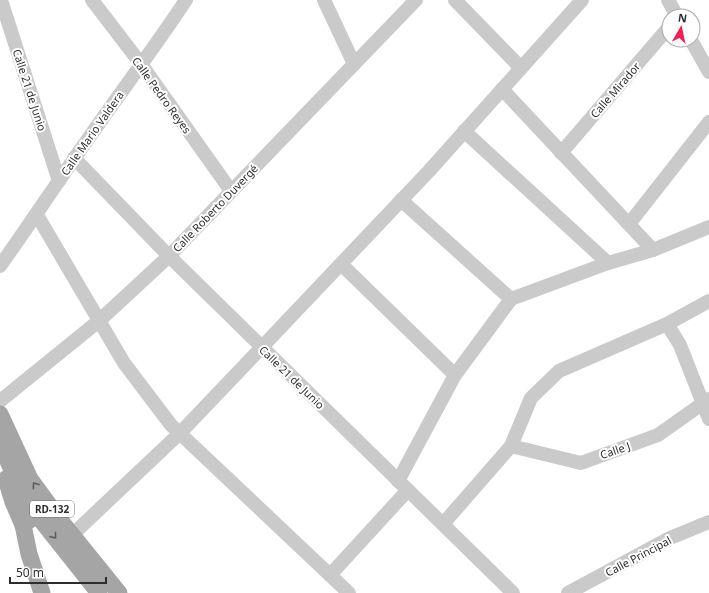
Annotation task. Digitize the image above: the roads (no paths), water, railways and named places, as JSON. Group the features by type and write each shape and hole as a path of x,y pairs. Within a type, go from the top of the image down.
{"main road":[{"name":"RD-132","path":"0,414 30,479 36,515"},
{"name":"RD-132","path":"0,443 22,493 36,515 99,593"},
{"name":"RD-132","path":"36,515 72,535 119,593"},
{"path":"36,515 29,554 42,593"}],"street":[{"name":"Calle 21 de Junio","path":"1,0 58,181"},
{"name":"Calle Pedro Reyes","path":"92,0 231,191"},
{"name":"Calle Mario Valdera","path":"0,266 37,215 58,181 140,64 167,30 186,0"},
{"path":"324,0 354,64"},
{"name":"Calle Roberto Duvergé","path":"0,401 100,320 169,256 416,0"},
{"path":"455,0 521,68"},
{"path":"72,535 180,433 262,347 401,200 582,0"},
{"name":"Calle Mirador","path":"561,152 661,36"},
{"path":"696,48 709,72"},
{"path":"502,89 653,250"},
{"path":"629,224 709,122"},
{"path":"464,131 608,263"},
{"name":"Calle 21 de Junio","path":"74,158 169,256 513,593"},
{"path":"401,200 511,299"},
{"path":"37,215 124,363 171,425 349,593"},
{"path":"330,575 403,485 455,374 511,299 608,263 653,250 709,227"},
{"path":"341,264 455,374"},
{"path":"443,524 511,446 531,398 559,371 667,324 709,301"},
{"path":"667,324 680,345 706,401 709,419"},
{"name":"Calle J","path":"511,446 581,463 658,435 706,401"},
{"name":"Calle Principal","path":"568,593 670,538 709,522"}]}
